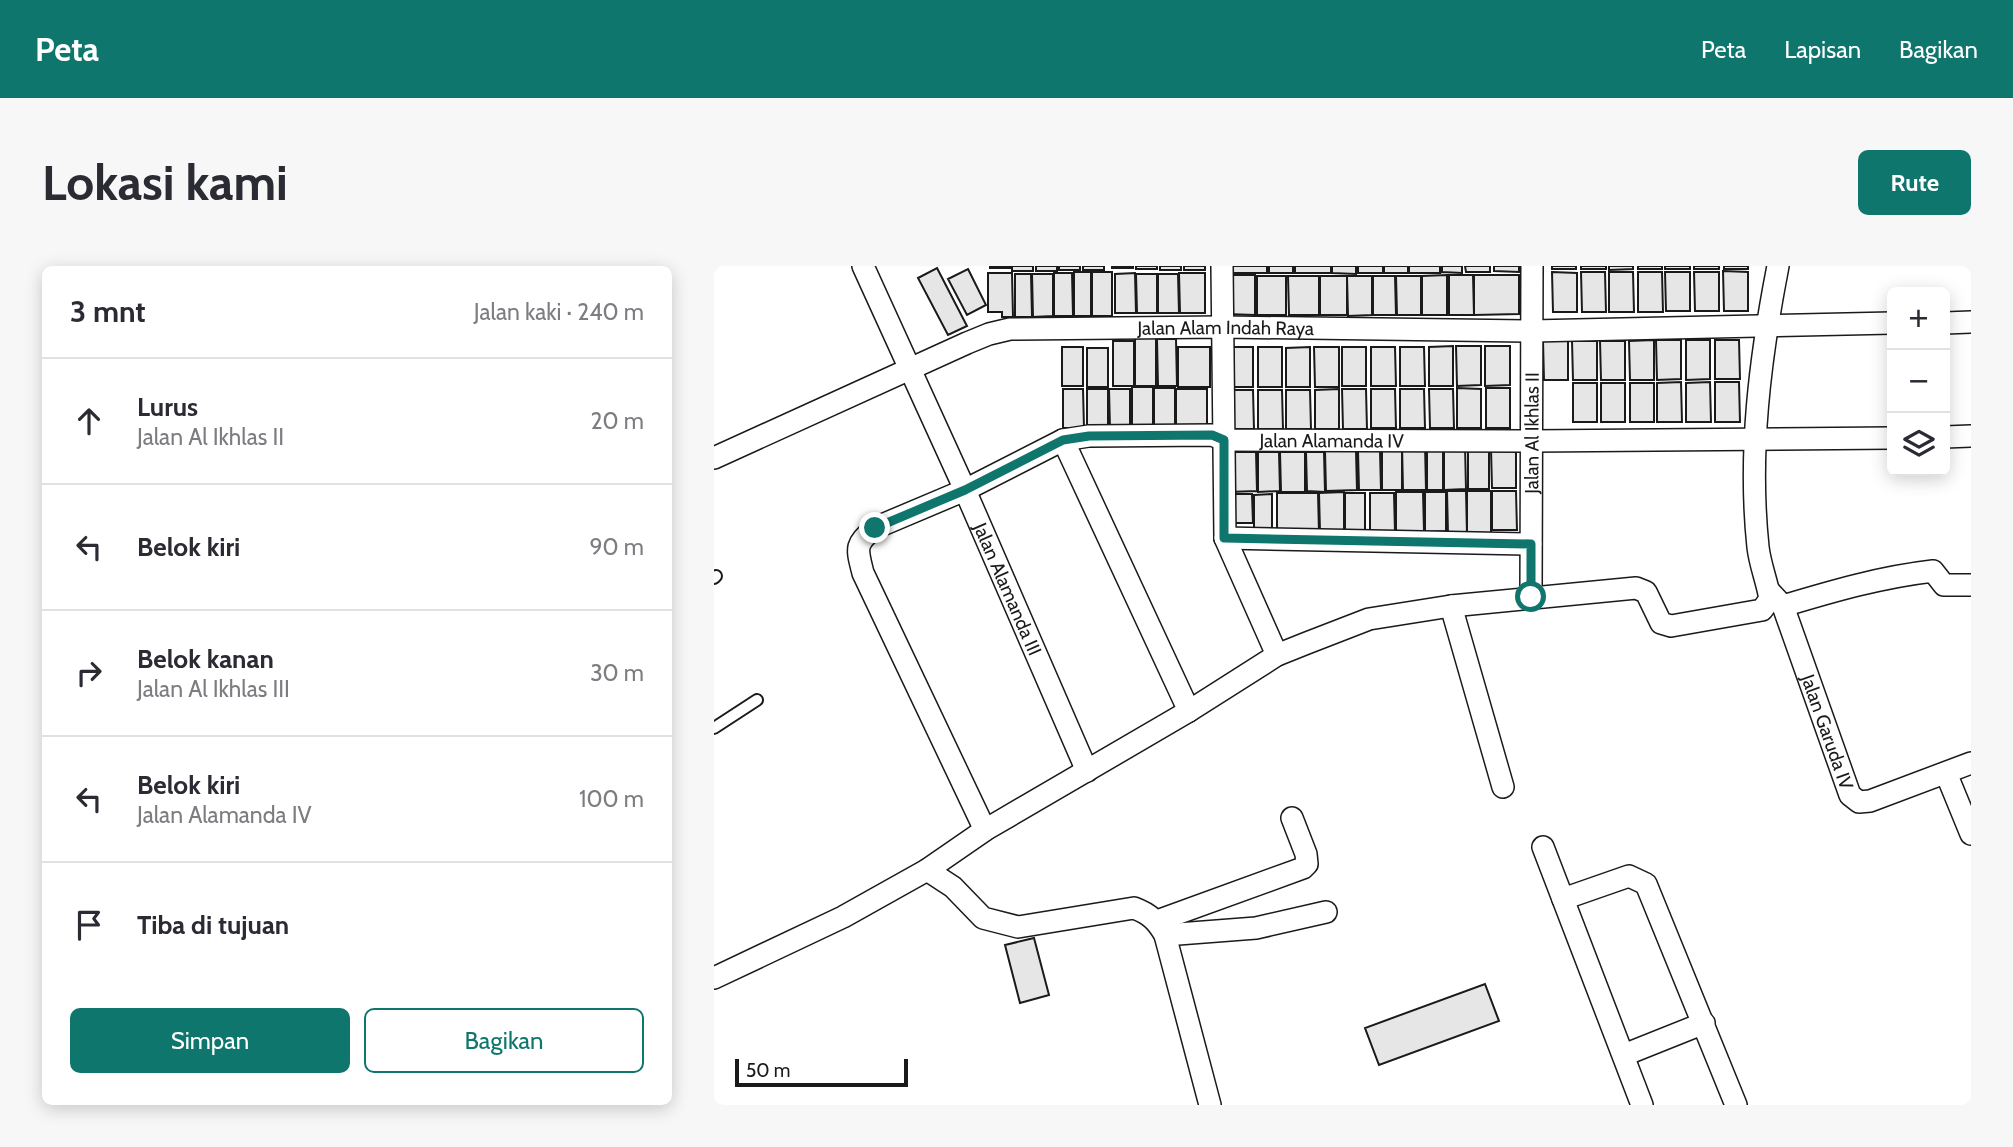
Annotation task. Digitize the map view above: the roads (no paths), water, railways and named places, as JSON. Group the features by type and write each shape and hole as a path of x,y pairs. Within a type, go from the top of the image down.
{"street":[{"name":"Jalan Alamanda III","path":"863,266 965,490 1087,771"},
{"path":"1222,266 1224,538 1277,656"},
{"name":"Jalan Al Ikhlas II","path":"1531,597 1532,266"},
{"path":"1773,600 1758,551 1754,440 1766,325 1777,266"},
{"path":"1950,323 1971,322"},
{"name":"Jalan Alam Indah Raya","path":"714,458 989,334 1010,329 1223,327 1532,331 1887,323"},
{"name":"Jalan Alamanda IV","path":"985,830 863,573 857,549 862,538 875,528 965,490 1063,440 1089,436 1212,435 1224,440 1887,438"},
{"path":"1950,438 1971,436"},
{"path":"1063,440 1189,711"},
{"path":"1224,538 1531,544"},
{"path":"714,978 804,938 927,870 985,830 1189,711 1277,656 1369,619 1451,606 1636,587 1646,592 1661,623 1671,626 1762,610 1773,600 1909,574 1933,571 1944,585 1971,584"},
{"name":"Jalan Garuda IV","path":"1773,600 1850,795 1859,802 1870,801 1971,764"},
{"path":"1451,606 1503,787"},
{"path":"1946,773 1971,834"},
{"path":"1161,928 1303,868 1307,864 1306,854 1292,818"},
{"path":"1543,847 1642,1105"},
{"path":"927,870 953,887 983,918 999,924 1018,927 1134,908 1147,913 1161,928 1210,1105"},
{"path":"1563,899 1629,876 1646,884 1736,1105"},
{"path":"1161,928 1256,928 1326,912"},
{"path":"1624,1055 1704,1023"}],"lane":[{"path":"714,728 757,700"}]}
